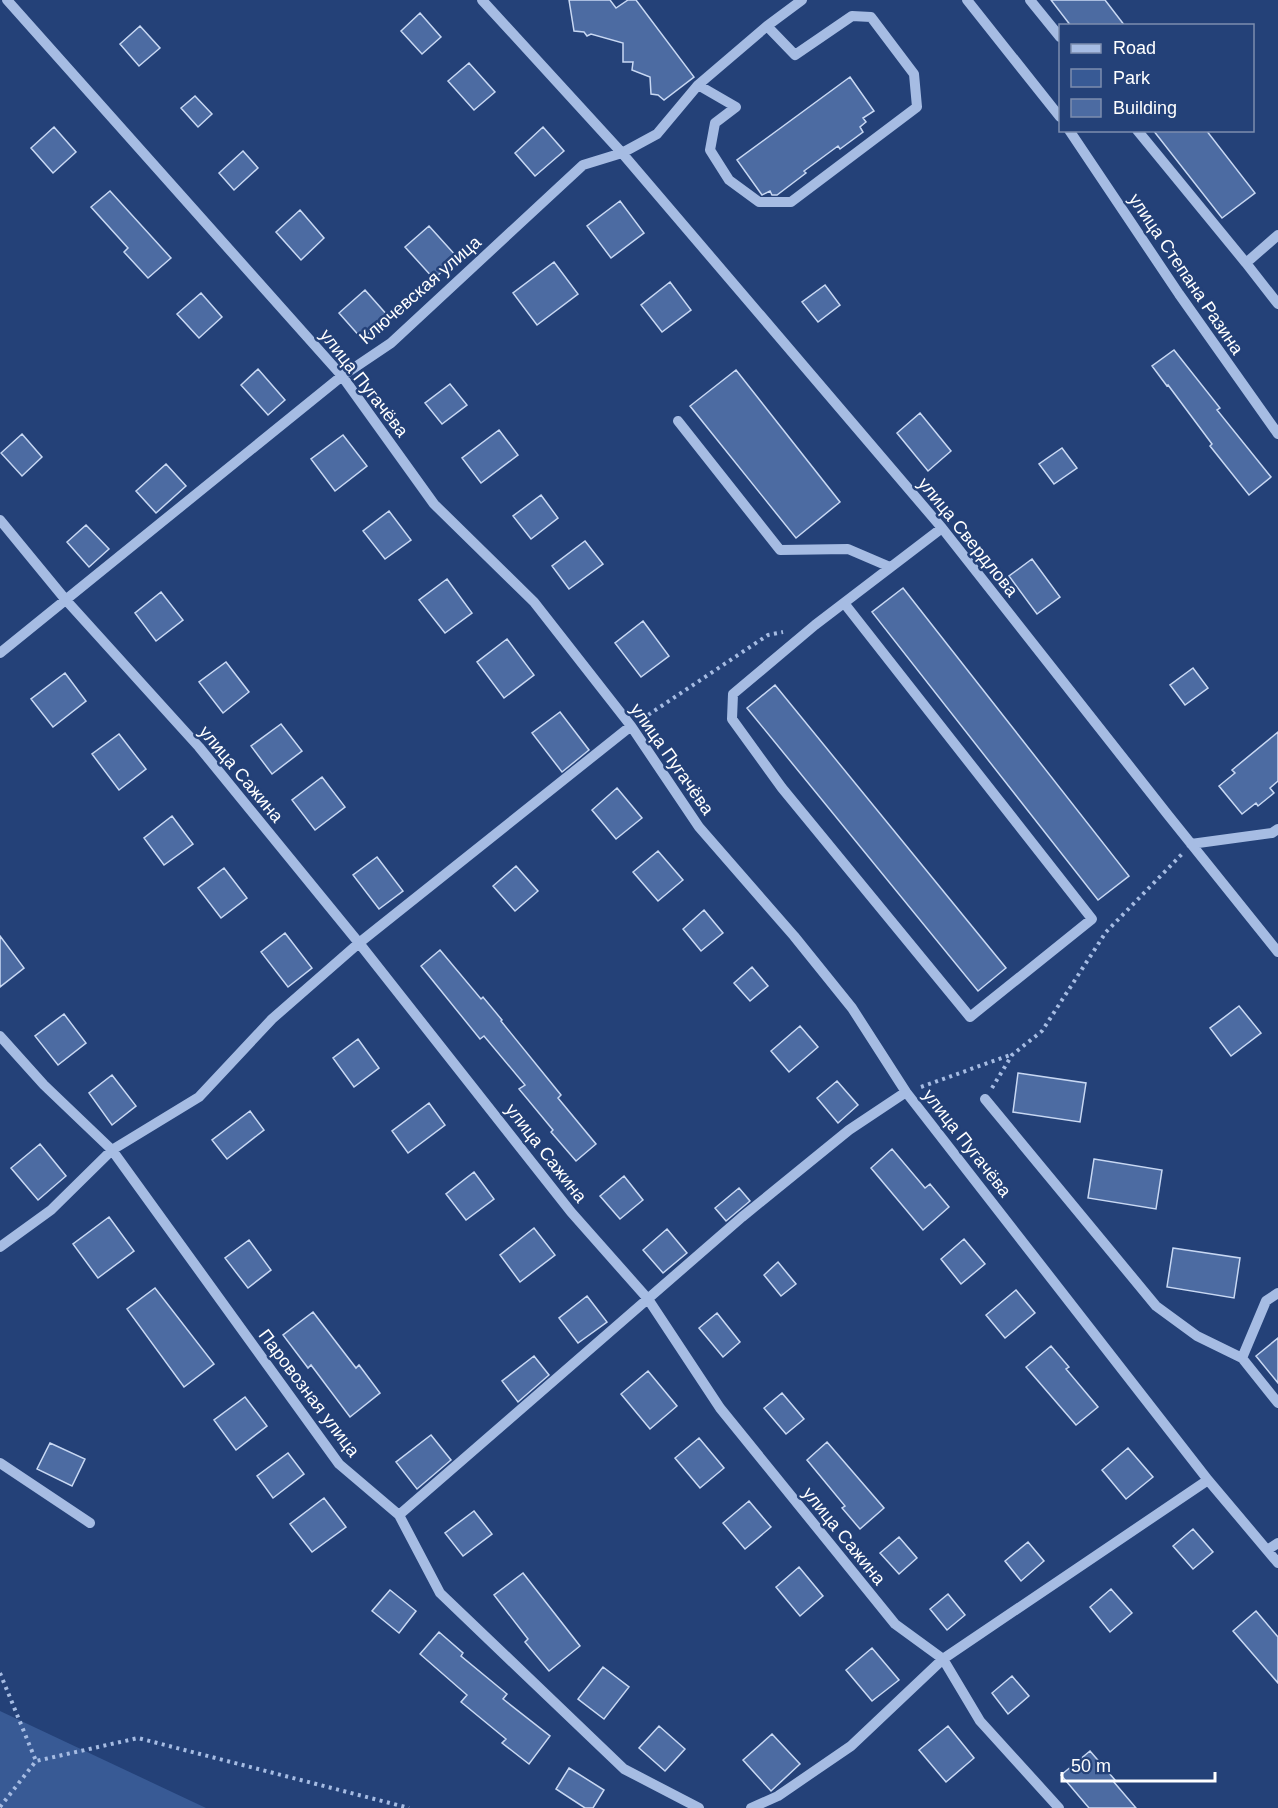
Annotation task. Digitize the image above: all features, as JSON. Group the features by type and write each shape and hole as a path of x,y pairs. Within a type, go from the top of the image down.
{"street":[{"name":"улица Пугачёва","path":"7,0 342,376 434,504 534,602 631,726 699,827 794,936 852,1008 906,1092 1208,1480 1278,1563"},
{"name":"улица Свердлова","path":"482,0 622,153 942,528 1278,952"},
{"name":"Ключевская улица","path":"0,653 342,376 391,342 583,165 622,153 657,134 698,85 767,26 802,0"},
{"path":"967,0 1059,116"},
{"path":"1030,0 1059,36"},
{"path":"698,85 736,107 715,123 710,150 729,180 759,202 791,202 917,107 914,74 871,17 852,16 795,56 767,26"},
{"name":"улица Степана Разина","path":"1070,132 1179,294 1278,434"},
{"path":"1139,132 1278,304"},
{"path":"1246,263 1278,234"},
{"path":"678,421 780,550 848,549 890,567"},
{"name":"улица Сажина","path":"0,520 65,599 199,747 359,943 571,1212 648,1299 720,1408 895,1624 943,1659 980,1721 1059,1808"},
{"path":"844,603 1092,919 970,1017 782,788 732,719 733,694 815,625 942,528"},
{"path":"0,1248 51,1210 112,1150 199,1097 272,1019 359,943 631,726"},
{"path":"1191,844 1272,833 1278,829"},
{"name":"Паровозная улица","path":"0,1036 44,1085 112,1150 339,1464 399,1515 440,1593 624,1769 699,1808"},
{"path":"399,1515 742,1217 849,1130 906,1092"},
{"path":"985,1099 1156,1306 1197,1336 1242,1358 1278,1403"},
{"path":"1242,1358 1266,1301 1278,1293"},
{"path":"0,1463 90,1523"},
{"path":"752,1808 778,1796 851,1746 943,1659 1208,1480"},
{"path":"1267,1550 1278,1543"}],"path":[{"path":"631,726 768,635 815,625"},
{"path":"906,1092 1012,1055 1042,1031 1106,932 1191,844"},
{"path":"985,1099 1012,1055"},
{"path":"0,1673 36,1761"},
{"path":"0,1807 36,1761 138,1738 409,1808"}],"green space":[{"path":"0,1711 206,1808 0,1808"}],"building":[{"path":"569,0 610,0 616,8 628,0 636,0 694,77 664,100 658,95 651,94 650,77 632,70 633,62 623,62 623,43 574,31"},
{"path":"1051,0 1105,0 1123,24 1069,24"},
{"path":"420,13 441,37 422,54 401,31"},
{"path":"140,26 160,48 139,66 120,44"},
{"path":"469,63 495,92 474,110 448,81"},
{"path":"850,77 874,111 863,118 866,122 860,127 863,132 840,149 838,146 804,171 806,173 777,195 772,195 770,191 762,195 737,160"},
{"path":"195,96 212,114 198,127 181,108"},
{"path":"54,127 76,152 53,173 31,148"},
{"path":"543,127 564,151 535,176 515,153"},
{"path":"1155,132 1208,132 1255,193 1222,218"},
{"path":"243,151 258,168 234,190 219,173"},
{"path":"110,191 171,258 148,278 124,252 128,248 91,207"},
{"path":"620,201 644,233 611,258 587,226"},
{"path":"300,210 324,238 301,260 276,232"},
{"path":"429,226 457,257 434,279 405,247"},
{"path":"554,262 578,294 537,325 513,293"},
{"path":"670,282 691,310 662,332 641,305"},
{"path":"825,285 840,305 818,322 802,302"},
{"path":"365,290 388,316 362,339 339,313"},
{"path":"201,293 222,317 199,338 177,314"},
{"path":"1174,350 1220,408 1217,410 1271,477 1249,495 1152,366"},
{"path":"258,369 285,400 268,415 241,385"},
{"path":"736,370 840,502 796,538 690,406"},
{"path":"450,384 467,405 442,424 425,403"},
{"path":"920,413 951,451 928,471 897,433"},
{"path":"499,430 518,455 481,483 462,458"},
{"path":"22,434 42,457 22,476 1,453"},
{"path":"343,435 367,466 335,491 311,459"},
{"path":"1062,448 1077,468 1054,484 1039,464"},
{"path":"166,464 186,486 156,513 136,491"},
{"path":"541,495 558,518 531,539 513,516"},
{"path":"389,511 411,540 385,559 363,531"},
{"path":"86,525 109,549 89,567 67,542"},
{"path":"585,541 603,564 569,589 552,566"},
{"path":"1032,559 1060,597 1037,614 1009,576"},
{"path":"447,579 472,613 445,633 419,600"},
{"path":"903,588 1129,876 1098,900 872,612"},
{"path":"161,592 183,620 156,641 135,613"},
{"path":"643,621 669,656 641,677 615,643"},
{"path":"507,639 534,675 504,698 477,662"},
{"path":"226,662 249,692 223,713 199,682"},
{"path":"1193,668 1208,688 1185,705 1170,685"},
{"path":"65,673 86,701 53,727 31,699"},
{"path":"775,685 1006,968 978,991 747,708"},
{"path":"560,712 589,750 562,772 532,733"},
{"path":"281,724 302,751 272,774 251,746"},
{"path":"1278,732 1278,781 1270,788 1274,793 1258,806 1256,803 1242,814 1219,786 1235,773 1232,770"},
{"path":"119,734 146,769 119,790 92,754"},
{"path":"322,777 345,807 315,830 292,800"},
{"path":"617,788 642,818 616,839 592,810"},
{"path":"172,816 193,844 164,865 144,838"},
{"path":"658,851 683,880 658,901 633,872"},
{"path":"377,857 403,891 379,909 353,875"},
{"path":"516,866 538,891 515,911 493,886"},
{"path":"224,868 247,898 221,918 198,888"},
{"path":"704,910 723,933 701,951 683,929"},
{"path":"285,933 312,968 288,987 261,952"},
{"path":"0,936 24,968 0,987"},
{"path":"440,950 502,1020 561,1095 558,1098 596,1144 576,1161 519,1089 525,1085 484,1036 480,1039 421,966"},
{"path":"752,967 768,986 750,1001 734,983"},
{"path":"1239,1006 1261,1033 1231,1056 1210,1028"},
{"path":"64,1014 86,1043 58,1065 35,1036"},
{"path":"800,1026 818,1047 789,1072 771,1051"},
{"path":"358,1039 379,1068 354,1087 333,1058"},
{"path":"1018,1073 1086,1083 1080,1122 1013,1112"},
{"path":"112,1075 136,1106 112,1125 89,1093"},
{"path":"837,1081 858,1105 838,1123 817,1098"},
{"path":"429,1103 445,1125 408,1153 392,1131"},
{"path":"250,1111 264,1130 227,1159 212,1140"},
{"path":"40,1144 66,1176 38,1200 11,1168"},
{"path":"892,1149 925,1188 930,1184 949,1207 923,1230 871,1168"},
{"path":"1094,1159 1162,1170 1156,1209 1088,1198"},
{"path":"474,1172 494,1199 466,1220 446,1194"},
{"path":"624,1176 643,1200 620,1219 600,1196"},
{"path":"739,1188 750,1201 726,1221 715,1208"},
{"path":"109,1217 134,1251 98,1278 73,1244"},
{"path":"534,1228 555,1255 520,1282 500,1255"},
{"path":"667,1229 687,1253 663,1273 643,1250"},
{"path":"964,1239 985,1264 961,1284 941,1259"},
{"path":"249,1240 271,1270 248,1288 225,1258"},
{"path":"1173,1248 1240,1258 1234,1298 1167,1287"},
{"path":"778,1262 796,1284 781,1296 764,1275"},
{"path":"155,1288 214,1364 184,1387 127,1309"},
{"path":"1016,1290 1035,1313 1005,1338 986,1315"},
{"path":"587,1296 607,1322 578,1343 559,1318"},
{"path":"313,1312 356,1368 359,1365 380,1393 350,1417 311,1365 308,1368 283,1335"},
{"path":"717,1313 740,1342 723,1357 699,1328"},
{"path":"1278,1338 1278,1383 1256,1356"},
{"path":"1051,1346 1069,1367 1066,1369 1098,1407 1076,1425 1026,1367"},
{"path":"534,1356 549,1375 518,1402 502,1381"},
{"path":"648,1371 677,1406 650,1429 621,1394"},
{"path":"782,1393 804,1419 786,1434 764,1408"},
{"path":"245,1397 267,1426 236,1450 214,1420"},
{"path":"431,1435 451,1460 417,1489 396,1462"},
{"path":"699,1438 724,1468 700,1488 675,1458"},
{"path":"827,1442 884,1508 860,1529 842,1508 845,1506 807,1460"},
{"path":"50,1443 85,1459 72,1486 37,1469"},
{"path":"1128,1448 1153,1477 1126,1499 1102,1470"},
{"path":"288,1453 304,1474 273,1498 257,1476"},
{"path":"324,1498 346,1527 312,1552 290,1524"},
{"path":"749,1501 771,1527 745,1549 723,1523"},
{"path":"474,1511 492,1534 463,1556 445,1533"},
{"path":"1193,1529 1213,1552 1193,1569 1173,1546"},
{"path":"899,1537 917,1558 899,1574 880,1553"},
{"path":"1028,1542 1044,1561 1021,1581 1005,1561"},
{"path":"799,1567 823,1596 800,1616 776,1587"},
{"path":"523,1573 580,1646 549,1671 525,1642 528,1639 494,1595"},
{"path":"1111,1589 1132,1613 1110,1632 1090,1607"},
{"path":"390,1590 416,1611 399,1633 372,1611"},
{"path":"948,1594 965,1615 947,1630 930,1609"},
{"path":"1256,1611 1278,1637 1278,1683 1233,1631"},
{"path":"439,1632 463,1653 461,1656 507,1694 503,1699 550,1736 529,1764 502,1743 506,1739 461,1702 467,1695 420,1654"},
{"path":"872,1648 899,1680 872,1701 846,1670"},
{"path":"603,1667 629,1687 604,1719 578,1699"},
{"path":"1012,1676 1029,1696 1008,1714 992,1693"},
{"path":"659,1726 685,1749 665,1771 639,1748"},
{"path":"948,1726 974,1758 946,1782 919,1750"},
{"path":"772,1734 800,1764 771,1791 743,1760"},
{"path":"1090,1751 1136,1808 1089,1808 1061,1775"},
{"path":"569,1768 604,1790 593,1808 585,1808 556,1789"}]}
